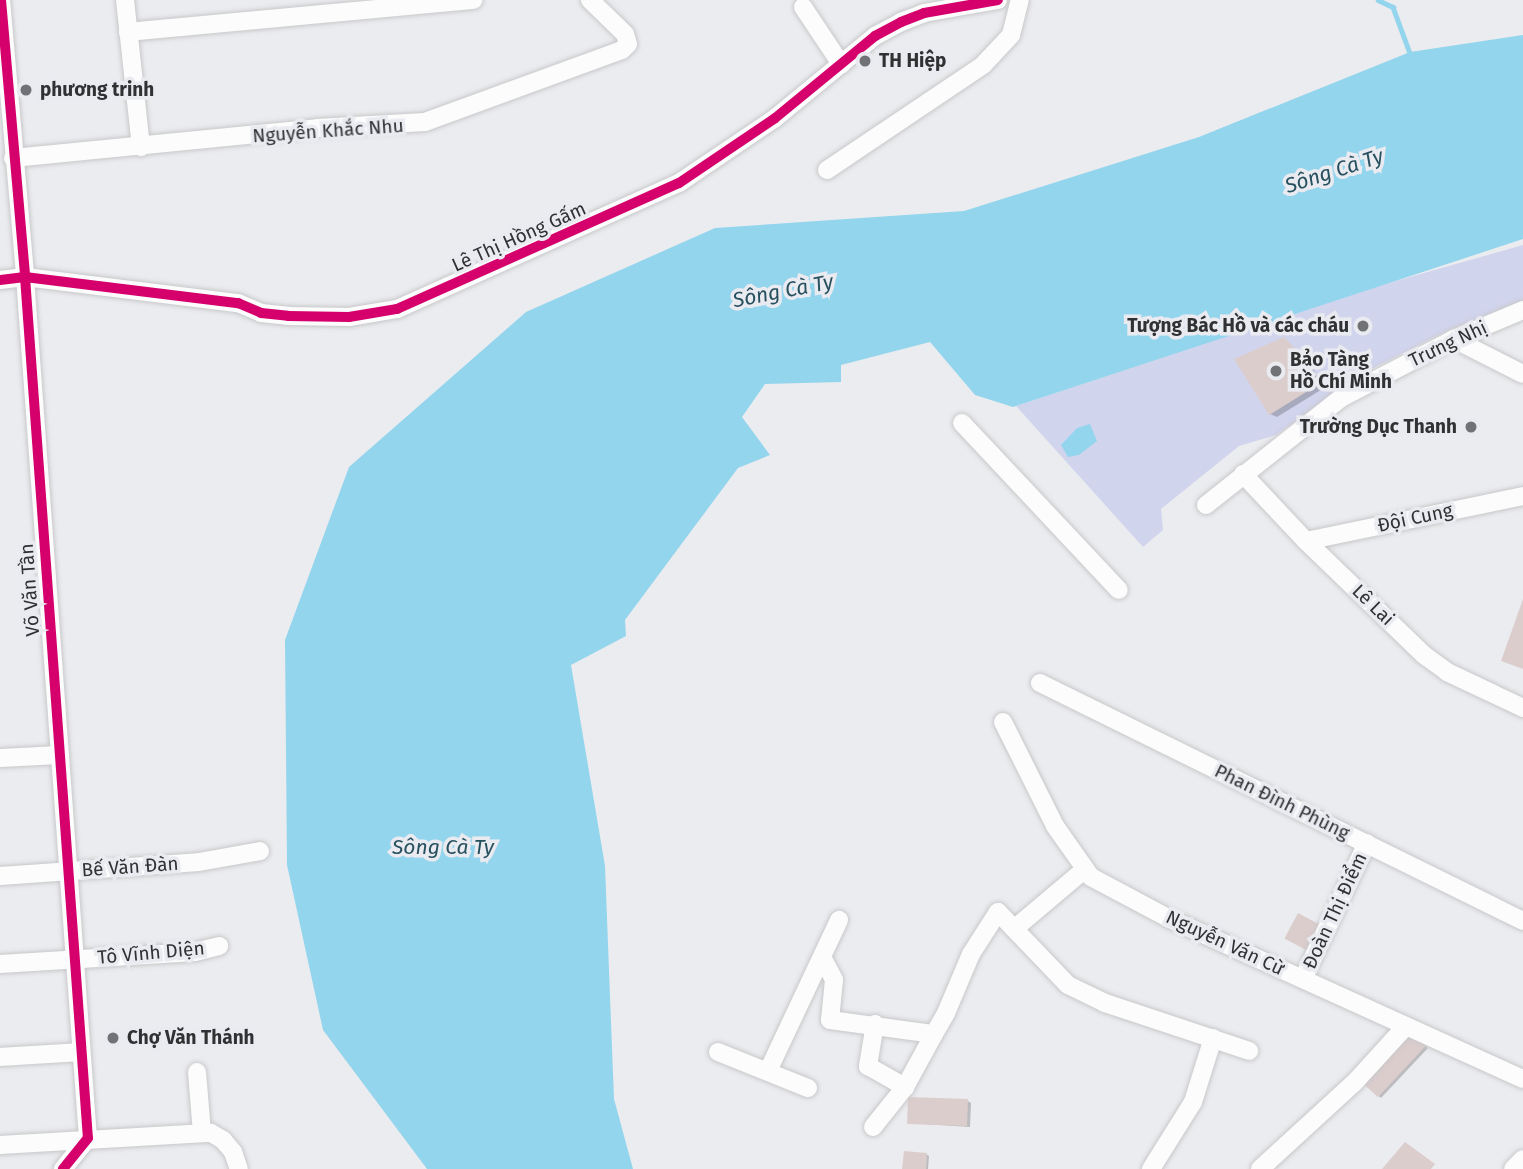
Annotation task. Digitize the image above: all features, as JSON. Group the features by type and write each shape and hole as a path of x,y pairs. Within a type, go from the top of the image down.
{"street":[{"name":"Võ Văn Tần","path":"1,0 13,158 9,195 25,277 88,1138"},
{"path":"125,0 141,147"},
{"path":"128,32 474,0"},
{"name":"Nguyễn Khắc Nhu","path":"13,158 318,128 425,122 606,58 628,44 625,34 590,0"},
{"name":"Lê Thị Hồng Gấm","path":"0,280 25,277 238,303 261,313 288,316 349,317 397,309 432,296 678,183 775,119 876,36 901,22 924,13 998,0"},
{"path":"827,170 983,65 1011,35 1020,0"},
{"path":"803,7 841,64"},
{"name":"Trưng Nhị","path":"1206,505 1342,398 1454,339 1523,310"},
{"path":"1454,339 1523,374"},
{"path":"962,423 1119,590"},
{"name":"Lê Lai","path":"1243,474 1306,541 1424,655 1447,672 1523,708"},
{"name":"Đội Cung","path":"1306,541 1523,496"},
{"name":"Phan Đình Phùng","path":"1040,683 1523,921"},
{"name":"Nguyễn Văn Cừ","path":"1003,722 1055,825 1084,870 1104,885 1168,918 1523,1079"},
{"path":"0,758 60,755"},
{"name":"Đoàn Thị Điểm","path":"1303,979 1367,844"},
{"name":"Bế Văn Đàn","path":"0,876 199,862 260,851"},
{"path":"1014,929 1084,870"},
{"path":"873,1127 905,1087 946,1013 971,954 998,912 1068,985 1105,1003 1249,1051"},
{"path":"768,1071 839,920"},
{"name":"Tô Vĩnh Diện","path":"0,964 195,952 219,946"},
{"path":"822,957 834,980 830,1020 934,1034"},
{"path":"875,1024 868,1066 905,1087"},
{"path":"1260,1169 1335,1101 1406,1026"},
{"path":"1151,1169 1193,1102 1213,1038"},
{"path":"0,1057 82,1052"},
{"path":"718,1052 808,1088"},
{"path":"197,1072 209,1134"},
{"path":"0,1145 88,1138 209,1134 233,1152 239,1169"},
{"path":"63,1169 88,1138"},
{"path":"1513,1169 1523,1159"}],"shaded area":[{"path":"1523,245 1523,300 1444,332 1356,377 1276,435 1239,446 1161,509 1163,530 1143,547 1016,406 1378,286"}],"water":[{"name":"Sông Cà Ty","path":"1523,35 1523,239 1013,407 975,395 930,342 841,365 841,382 765,384 742,417 770,455 738,468 625,620 626,636 571,665 605,866 614,1099 633,1169 427,1169 323,1030 287,865 285,640 349,467 526,312 715,228 964,211 1199,137 1410,52"},
{"path":"1090,424 1097,441 1079,455 1068,457 1061,445 1077,428"}],"building":[{"name":"Bảo Tàng Hồ Chí Minh","path":"1284,337 1302,356 1319,384 1269,415 1234,359"},
{"path":"1523,599 1523,669 1501,661"},
{"path":"1298,913 1321,925 1307,951 1284,939"},
{"path":"1411,1031 1426,1045 1378,1097 1363,1083"},
{"path":"908,1097 968,1099 967,1126 907,1124"},
{"path":"1405,1142 1435,1164 1431,1169 1382,1169"},
{"path":"904,1151 927,1153 926,1169 902,1169"}],"waterway":[{"path":"1378,0 1393,7 1411,56"}],"cycle path":[{"path":"1,0 25,277 88,1138 63,1169"},
{"path":"0,280 25,277 238,303 261,313 288,316 349,317 397,309 679,183 774,119 875,36 901,22 924,13 998,0"}],"place":[{"name":"TH Hiệp","path":"865,61"},
{"name":"phương trinh","path":"26,90"},
{"name":"Tượng Bác Hồ và các cháu","path":"1363,326"},
{"name":"Bảo Tàng Hồ Chí Minh","path":"1276,371"},
{"name":"Trường Dục Thanh","path":"1471,427"},
{"name":"Chợ Văn Thánh","path":"113,1038"}]}
